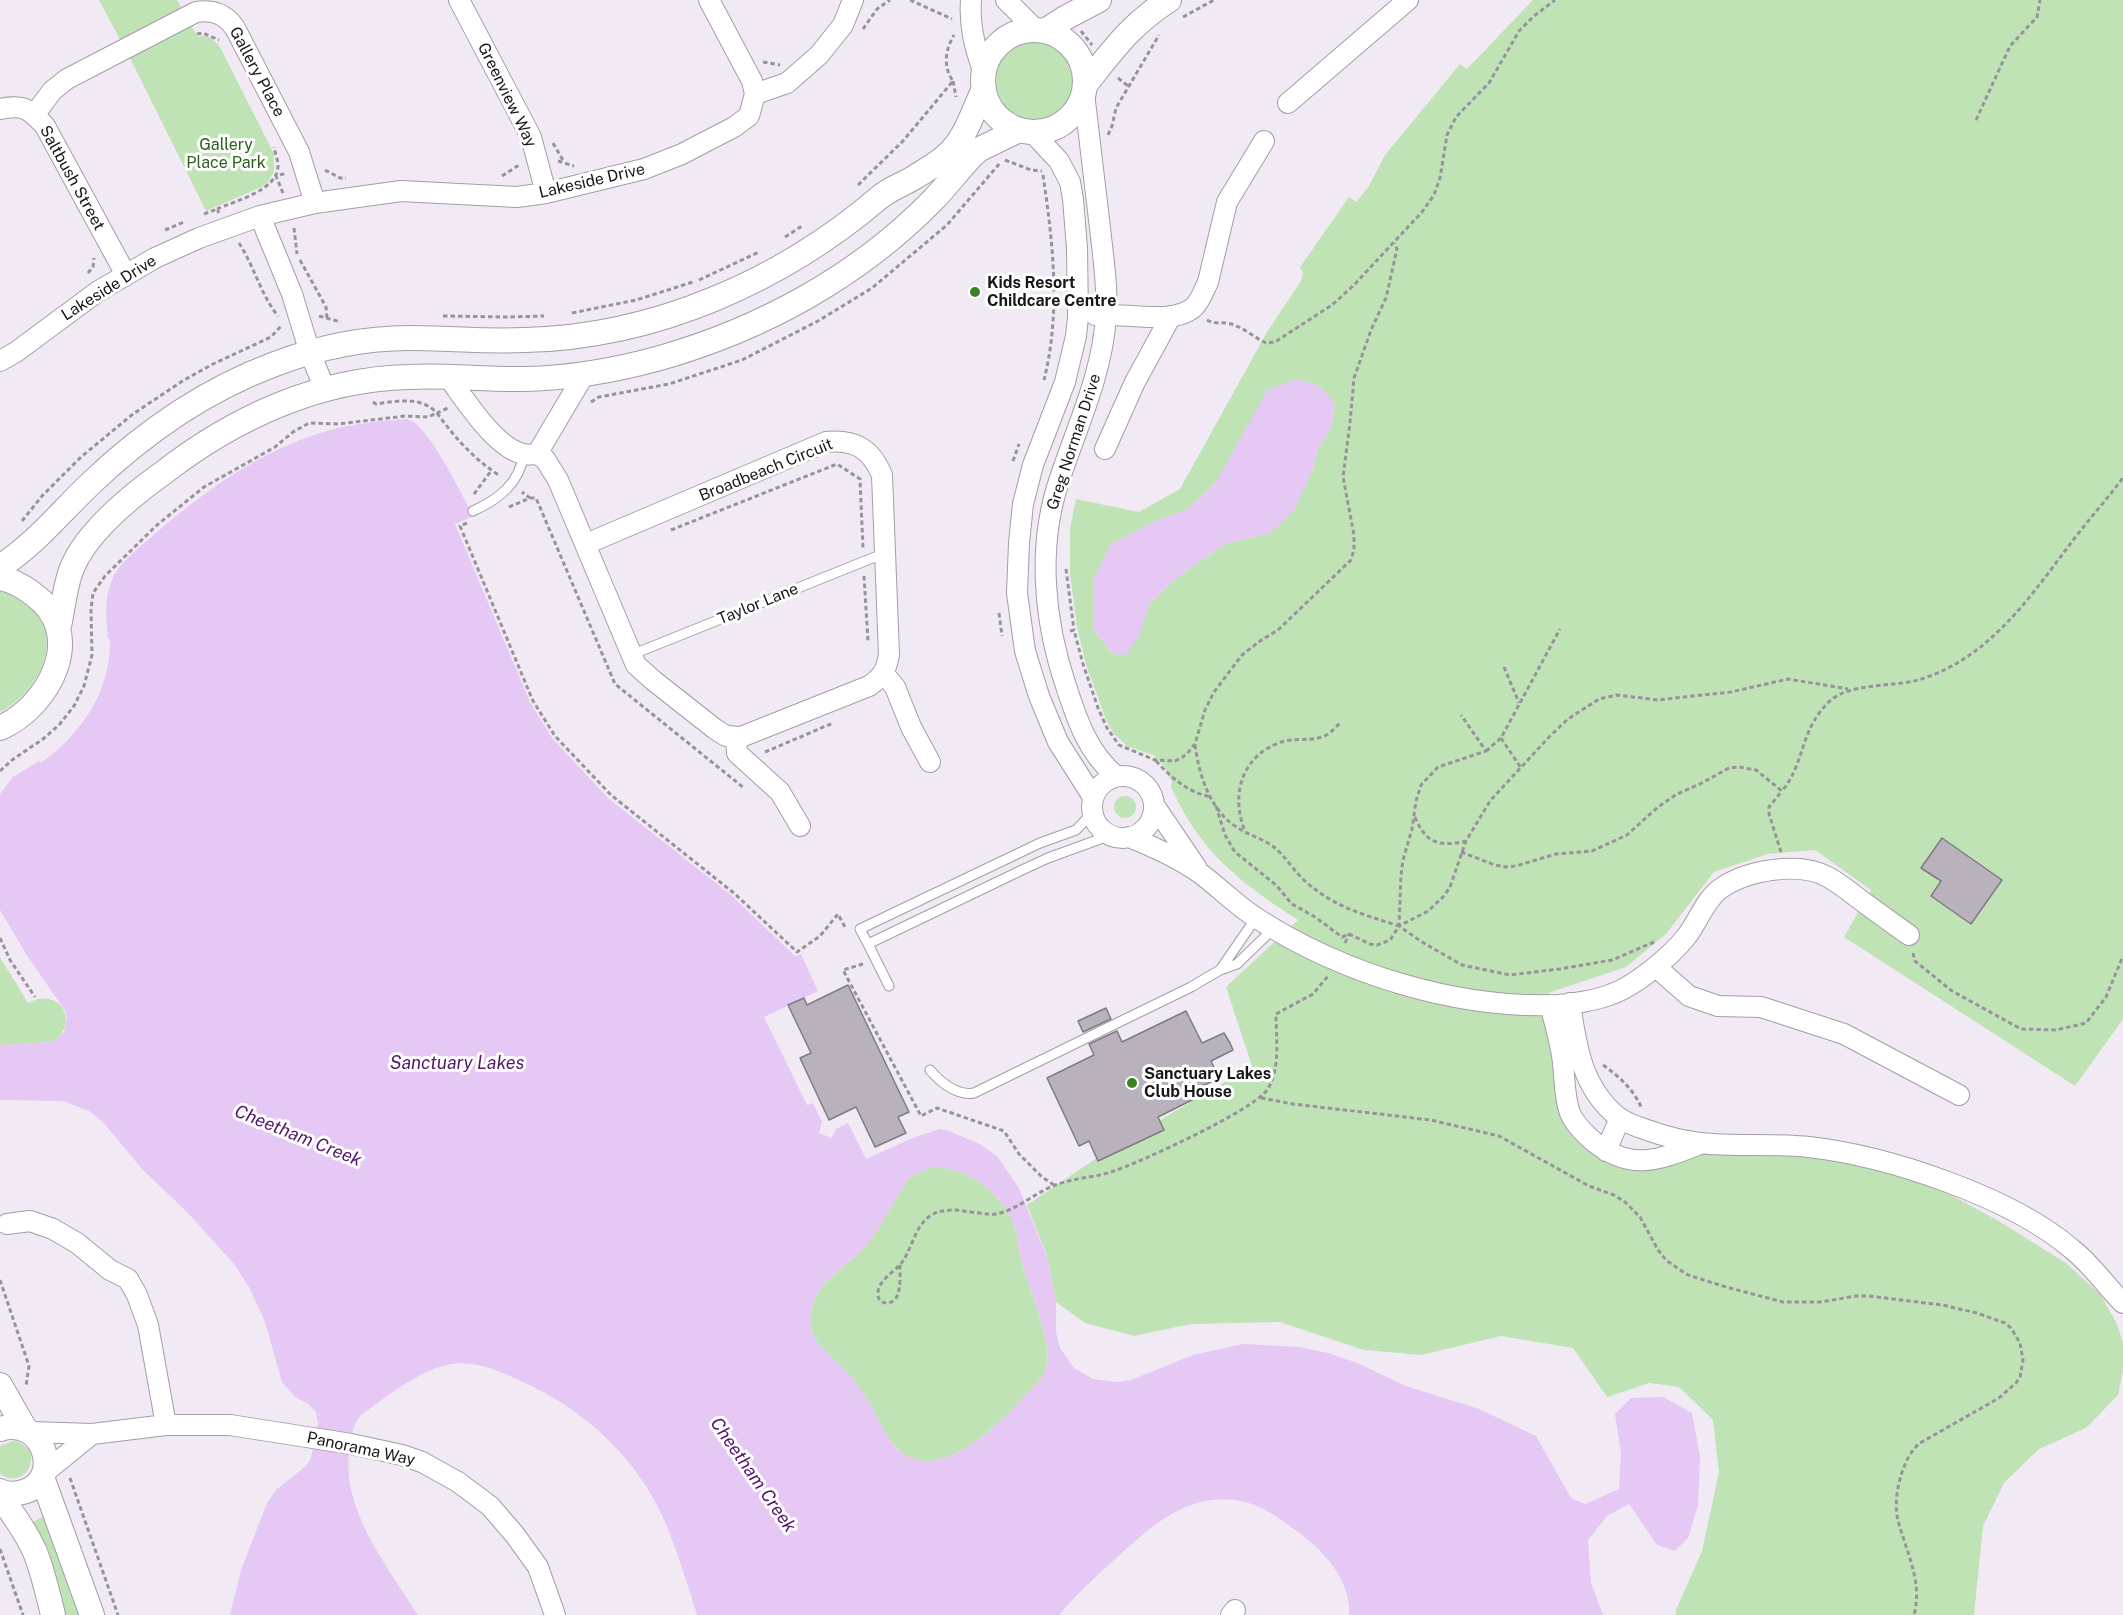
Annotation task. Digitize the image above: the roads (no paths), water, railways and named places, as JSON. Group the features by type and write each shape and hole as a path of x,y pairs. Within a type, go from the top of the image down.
{"street":[{"name":"Greenview Way","path":"459,0 531,137 546,193"},
{"path":"709,0 745,68 755,94 787,82 819,55 843,26 853,0"},
{"path":"971,0 961,21 975,49 988,103 995,114 1006,124 1025,131"},
{"path":"1006,0 1040,30 1058,36 1075,50 1084,70 1085,89"},
{"path":"0,567 32,544 96,479 164,423 238,380 276,363 354,342 409,338 500,341 571,325 632,325 694,307 758,280 842,228 887,192 911,180 946,157 960,140 984,81 988,58 1008,37 1021,32 1040,30 1100,0"},
{"path":"0,728 31,707 43,694 52,678 58,663 59,626 71,570 86,544 138,493 179,460 233,425 262,411 325,389 367,380 409,377 527,379 585,373 648,361 725,337 806,298 863,261 891,239 933,200 980,149 1025,131 1049,130 1065,122 1077,109 1085,89 1129,31 1169,0"},
{"path":"1288,103 1408,0"},
{"name":"Gallery Place","path":"35,114 52,91 67,79 196,12 210,10 227,18 235,28 299,152 315,203"},
{"name":"Greg Norman Drive","path":"1085,89 1105,273 1106,314 1098,368 1052,506 1046,547 1046,592 1051,636 1077,718 1089,745 1098,759 1116,776 1137,779 1145,786 1151,794 1154,805 1201,874"},
{"name":"Lakeside Drive","path":"0,361 126,274 178,247 260,216 315,203 401,192 517,197 546,193 644,169 682,154 734,127 749,116 755,94"},
{"name":"Saltbush Street","path":"0,109 16,106 35,114 45,126 126,274"},
{"name":"Greg Norman Drive","path":"1025,131 1059,161 1070,182 1077,248 1078,317 1065,382 1030,476 1023,504 1017,593 1023,641 1039,696 1093,805 1096,822 1102,830 1172,856 1201,874 1256,918 1336,962 1396,984 1464,998 1532,1005 1561,1004 1612,994 1656,967 1686,937 1719,889 1739,879 1785,868 1809,869 1828,877 1909,935"},
{"path":"1078,317 1106,314 1171,316 1193,307 1208,282 1227,202 1264,141"},
{"path":"260,216 288,284 310,353 325,389"},
{"path":"1105,449 1135,382 1171,316"},
{"path":"571,325 585,373"},
{"path":"409,338 409,377"},
{"path":"530,454 585,373"},
{"path":"448,377 488,428 513,450 545,459 558,480 631,655 642,672 662,688 715,729 726,736 736,738 869,686 884,674 895,687 911,727 930,762"},
{"name":"Broadbeach Circuit","path":"586,544 826,442 842,440 858,445 875,458 882,475 890,655 884,674"},
{"path":"1019,543 1046,547"},
{"path":"0,578 24,588 37,597 49,609 59,626"},
{"path":"736,738 736,753 780,792 800,826"},
{"path":"1093,805 1098,787 1106,780 1116,776"},
{"path":"1120,836 1137,834 1150,822 1154,805"},
{"path":"1656,967 1689,996 1718,1006 1761,1007 1844,1034 1959,1095"},
{"path":"1561,1004 1584,1072 1600,1099 1620,1118 1667,1137 1700,1143 1810,1147 1870,1158 1938,1179 1995,1202 2035,1224 2073,1249 2123,1303"},
{"path":"1561,1004 1558,1034 1563,1065 1563,1083 1570,1114 1585,1134 1606,1151 1639,1161 1665,1158 1700,1143"},
{"path":"1606,1151 1620,1118"},
{"path":"7,1224 30,1221 53,1229 77,1244 110,1270 128,1279 137,1295 148,1325 166,1425"},
{"path":"0,1385 28,1430 39,1440 45,1450 46,1461 43,1475 92,1615"},
{"name":"Panorama Way","path":"28,1430 92,1434 166,1425 230,1425 351,1444 402,1455 422,1462 472,1491 505,1522 537,1567 555,1615"},
{"path":"0,1429 14,1426 28,1430"},
{"path":"0,1491 16,1494 27,1491 92,1434"},
{"path":"0,1496 34,1551 41,1568 53,1615"}],"lane":[{"path":"473,511 502,495 511,486 530,454"},
{"name":"Taylor Lane","path":"631,655 885,553"},
{"path":"889,986 860,929 1040,843 1076,830 1093,805"},
{"path":"868,944 1022,870 1120,836"},
{"path":"1220,970 1256,918"},
{"path":"930,1070 945,1085 967,1094 974,1093 1191,987 1220,970 1237,964 1274,929"}],"water":[{"path":"1297,379 1320,386 1335,404 1331,429 1318,448 1312,472 1294,510 1270,533 1225,544 1175,579 1150,603 1139,636 1126,655 1113,654 1093,629 1093,581 1111,544 1153,522 1188,509 1217,481 1267,390"},
{"name":"Sanctuary Lakes","path":"407,419 425,433 434,446 474,516 455,524 530,702 552,738 608,798 731,895 796,957 801,954 818,991 764,1017 807,1105 813,1103 822,1122 819,1133 832,1138 836,1129 848,1123 866,1159 915,1137 940,1129 980,1144 997,1156 1019,1188 1047,1257 1056,1302 1056,1332 1060,1348 1074,1368 1093,1379 1117,1382 1131,1380 1193,1355 1243,1344 1300,1347 1328,1353 1358,1363 1403,1385 1479,1409 1536,1436 1571,1498 1585,1504 1619,1489 1621,1453 1615,1414 1631,1398 1663,1397 1692,1413 1700,1457 1698,1505 1688,1538 1675,1551 1657,1545 1629,1504 1607,1516 1588,1540 1591,1583 1603,1615 1349,1615 1346,1593 1337,1572 1306,1538 1281,1519 1254,1505 1234,1500 1216,1499 1183,1508 1154,1526 1100,1573 1059,1615 697,1615 672,1540 657,1504 643,1481 609,1440 568,1407 545,1393 494,1370 466,1363 436,1368 413,1379 361,1415 352,1433 348,1468 359,1513 380,1556 418,1615 230,1615 241,1570 267,1503 276,1490 307,1465 311,1458 318,1424 316,1412 308,1404 295,1397 282,1382 265,1322 250,1289 234,1264 187,1212 142,1169 102,1121 89,1111 63,1101 0,1100 0,1045 53,1042 64,1032 67,1018 66,1012 26,954 0,910 0,794 13,777 39,761 41,763 56,751 81,724 91,709 105,676 109,658 110,639 108,638 106,609 109,587 115,573 131,555 222,481 272,452 325,431 373,422","holes":["933,1167 946,1168 980,1182 998,1199 1012,1220 1022,1264 1043,1328 1048,1357 1040,1380 984,1435 952,1455 936,1460 920,1461 905,1455 895,1446 855,1382 814,1337 810,1321 813,1305 820,1289 866,1246 907,1181 914,1175"]}],"place":[{"name":"Kids Resort Childcare Centre","path":"975,292"},
{"name":"Sanctuary Lakes Club House","path":"1132,1083"}],"park label":[{"name":"Gallery Place Park","path":"226,154"}],"water label":[{"name":"Cheetham Creek","path":"298,1136"},
{"name":"Cheetham Creek","path":"753,1475"}]}
